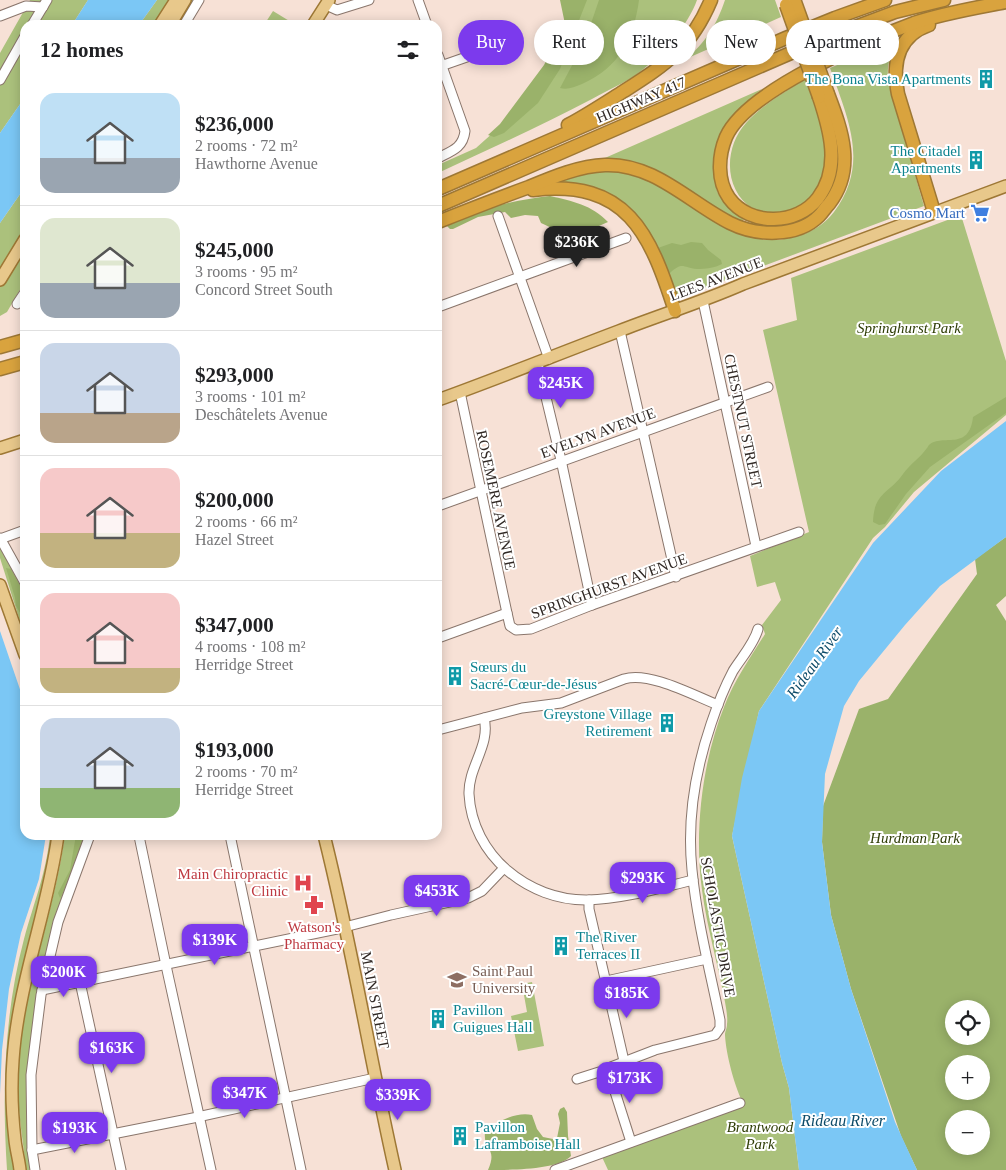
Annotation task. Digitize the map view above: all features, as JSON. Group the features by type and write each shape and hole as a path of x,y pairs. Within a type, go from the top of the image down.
{"highway":[{"path":"502,161 584,117 670,60 696,30 711,0"},
{"path":"442,187 786,38 886,0"},
{"name":"HIGHWAY 417","path":"442,204 822,39 895,12 944,0"},
{"path":"442,220 576,170 605,165 634,169 668,183 731,224 756,231 773,233 805,226 819,216 832,200 842,181 846,162 843,136 823,96 790,2"},
{"path":"823,96 832,153 827,185 818,199 806,210 781,220 769,220 752,215 739,208 729,199 723,186 719,170 721,154 726,137 734,123 763,97 846,52 915,23 978,6 1006,3"},
{"path":"934,212 898,94 895,74 898,56 910,36 925,27 1006,3"},
{"path":"503,196 535,190 564,189 589,192 611,200 625,211 642,232 654,255 674,312"},
{"path":"0,347 20,341"},
{"path":"0,369 20,363"}],"main road":[{"path":"163,20 176,0"},
{"path":"173,20 185,0"},
{"path":"316,20 328,2"},
{"name":"LEES AVENUE","path":"442,399 538,364 743,284 1006,186"},
{"path":"0,280 20,247"},
{"path":"0,448 20,442"},
{"path":"0,578 1,589 20,641"},
{"path":"20,1170 15,1141 12,1089 13,1059 28,968 44,909 57,840"},
{"name":"MAIN STREET","path":"325,840 395,1170"}],"street":[{"path":"187,20 198,0"},
{"path":"328,2 337,10 369,0"},
{"path":"418,0 425,20"},
{"path":"0,16 26,6 45,3"},
{"path":"35,20 45,3"},
{"path":"0,80 20,45"},
{"path":"442,65 458,60"},
{"path":"442,74 464,131 463,141 455,150 442,156"},
{"path":"498,216 549,359"},
{"path":"442,305 626,238"},
{"path":"17,304 20,300"},
{"name":"CHESTNUT STREET","path":"703,301 756,546"},
{"path":"620,331 676,577"},
{"path":"538,364 592,605"},
{"name":"EVELYN AVENUE","path":"442,505 768,386"},
{"name":"ROSEMERE AVENUE","path":"460,392 507,613"},
{"path":"20,532 0,539 20,573"},
{"name":"SPRINGHURST AVENUE","path":"442,637 507,613 510,626 516,630 524,631 799,532"},
{"name":"SCHOLASTIC DRIVE","path":"624,1061 655,1050 716,1035 720,1028 693,880 691,850 694,790 702,750 718,705 732,673 758,629"},
{"path":"442,729 522,708 561,704 624,679 634,677 650,679 718,705"},
{"path":"484,718 487,728 485,742 473,769 470,782 471,813 487,849 504,868 525,883 543,892 566,898 589,900 627,895 693,880"},
{"path":"35,1170 32,1150 31,1074 33,1047 42,990 58,922 88,840"},
{"path":"141,840 211,1170"},
{"path":"231,840 301,1170"},
{"path":"42,990 345,927 390,914 468,898 482,891 504,868"},
{"path":"589,900 589,909 624,1061 610,1067 609,1073 632,1142"},
{"path":"606,982 707,959"},
{"path":"80,982 121,1170"},
{"path":"577,1079 598,1072 609,1073"},
{"path":"32,1150 375,1078"},
{"path":"555,1170 740,1103"}],"green space":[{"path":"30,0 88,0 75,20 20,20 20,104 0,133 0,53"},
{"path":"157,0 195,0 184,20 143,20"},
{"path":"560,0 587,0 579,20 564,20"},
{"path":"572,0 697,0 687,20 614,20 614,65 648,65 635,76 554,119 442,171 442,163 476,148 504,123 545,65 604,65 604,20 566,20"},
{"path":"599,0 639,0 635,20 614,20 614,61 595,77 582,84 566,89 560,88 572,65 604,65 604,20 592,20"},
{"path":"725,0 775,0 781,17 774,20 716,20"},
{"path":"273,11 288,20 267,20"},
{"path":"706,38 706,50 696,54 696,49"},
{"path":"544,65 562,65 538,103 504,133 494,137 488,135 500,124"},
{"path":"837,65 889,65 888,81 924,206 675,299 637,218 556,185 555,182 588,173 622,172 644,178 726,227 747,236 770,240 794,237 805,233 821,225 830,217 845,194 851,176 853,159 849,123 830,68"},
{"path":"807,78 821,118 825,139 825,168 819,187 809,201 795,210 786,213 769,214 753,209 743,201 736,191 732,180 730,168 734,144 739,133 753,116 775,98"},
{"path":"762,89 743,105 728,123 717,143 715,155 714,175 719,195 730,208 744,219 741,222 703,201 598,161"},
{"path":"20,194 20,290 7,312 0,316 0,223"},
{"path":"550,196 574,202 595,211 608,222 592,229 587,237 576,236 566,228 558,236 556,230 541,223 538,216 525,215 511,218 505,212 478,217 453,229 447,226 472,214 497,206"},
{"path":"961,215 1006,361 1006,415 914,492 885,527 873,538 759,711 732,836 789,1088 799,1170 608,1170 602,1157 744,1105 734,1081 727,1052 725,1035 727,1013 704,904 699,845 705,774 716,728 733,688 765,634 762,625 781,600 775,582 757,587 750,556 809,532 763,330 797,320 791,278"},
{"path":"691,242 702,243 721,260 722,264 703,269 681,266 670,273 666,271 661,262 658,248 672,243 681,245"},
{"path":"1006,397 1006,413 930,467 906,494 885,524 879,525 873,522 874,512 879,499 898,481 929,445 941,440 961,438 971,428 973,417"},
{"name":"Hurdman Park","path":"1006,537 1006,596 996,605 1006,621 1006,1170 917,1170 901,1136 851,989 831,915 822,842 823,806 859,709 888,699 977,574 975,559"},
{"path":"0,545 20,581 20,621 0,558"},
{"path":"6,568 11,569 20,586 20,613 16,606"},
{"path":"49,840 54,840 18,996 12,1147 14,1170 7,1170 5,1083 12,996 17,967 43,875"},
{"path":"64,840 84,840 68,880 55,922 37,1001 30,1055 27,1109 31,1170 26,1170 18,1096 21,1041 25,1011 60,865"},
{"path":"75,840 83,840 60,898 58,893 70,870"},
{"path":"532,982 544,1046 518,1051 511,1016 527,1012 522,984"},
{"path":"564,1107 567,1112 571,1156 565,1161 545,1167 488,1170 491,1163 491,1153 486,1143 485,1132 489,1128 513,1116 526,1114 532,1115 537,1129 543,1137 557,1138 560,1123 558,1114 560,1109"}],"water":[{"path":"88,0 157,0 143,20 75,20"},
{"path":"20,104 20,194 0,223 0,133"},
{"name":"Rideau River","path":"1006,421 1006,537 940,586 859,681 844,706 825,774 822,842 831,915 851,989 895,1122 917,1170 799,1170 789,1088 732,836 742,778 759,711 873,543 941,471"},
{"path":"0,631 20,689 20,840 45,840 39,879 21,933 9,989 2,1050 0,1094"}],"place":[{"name":"The Bona Vista Apartments","path":"986,79"},
{"name":"The Citadel Apartments","path":"976,160"},
{"name":"Cosmo Mart","path":"980,213"},
{"name":"Sœurs du Sacré-Cœur-de-Jésus","path":"455,676"},
{"name":"Greystone Village Retirement","path":"667,723"},
{"name":"Main Chiropractic Clinic","path":"303,883"},
{"name":"Watson's Pharmacy","path":"314,905"},
{"name":"The River Terraces II","path":"561,946"},
{"name":"Saint Paul University","path":"457,980"},
{"name":"Pavillon Guigues Hall","path":"438,1019"},
{"name":"Pavillon Laframboise Hall","path":"460,1136"}],"park label":[{"name":"Springhurst Park","path":"909,328"},
{"name":"Brantwood Park","path":"760,1136"}]}
